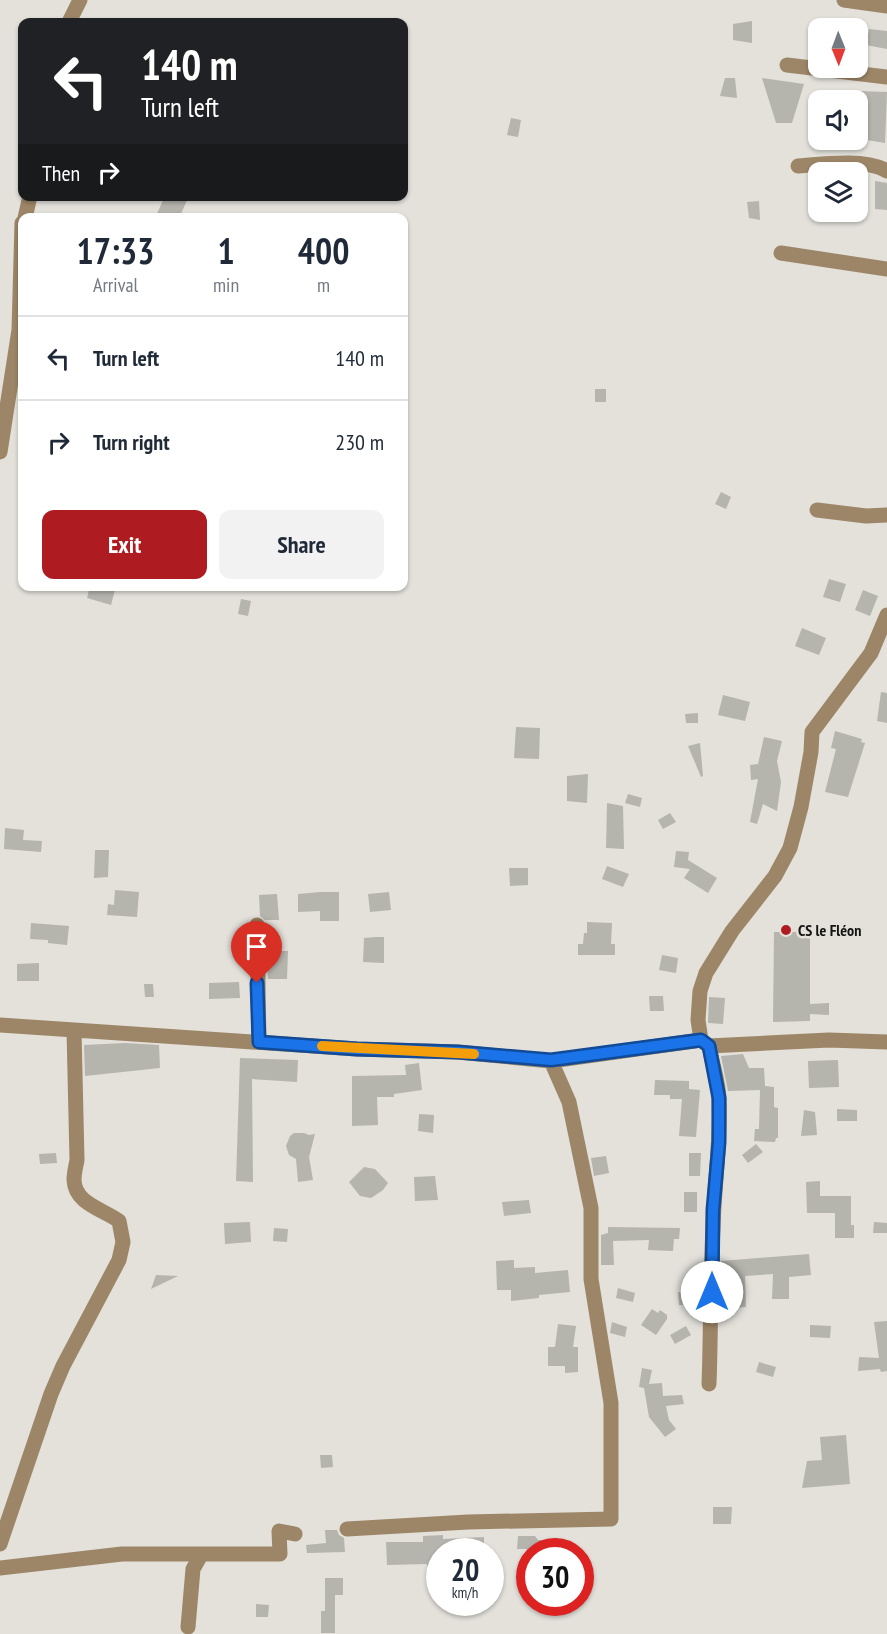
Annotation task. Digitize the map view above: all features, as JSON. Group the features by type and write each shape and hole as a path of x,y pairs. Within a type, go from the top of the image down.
{"street":[{"path":"71,18 80,0"},
{"path":"844,0 887,6"},
{"path":"787,65 887,77"},
{"path":"798,166 867,164 887,171"},
{"path":"781,253 887,269"},
{"path":"0,452 18,336"},
{"path":"816,510 866,516 887,515"},
{"path":"709,1384 719,1098 698,1020 700,991 706,973 732,931 776,876 790,848 801,807 811,752 812,732 872,653 887,615"},
{"path":"257,925 259,1042"},
{"path":"0,1025 357,1049 458,1052 551,1060 705,1043 829,1040 887,1042"},
{"path":"0,1544 51,1394 63,1366 119,1260 123,1242 119,1221 107,1212 89,1204 77,1193 75,1186 77,1160 74,1030"},
{"path":"347,1529 468,1522 611,1520 611,1403 591,1279 591,1208 569,1102 551,1060"},
{"path":"0,1568 122,1554 280,1554 279,1531 295,1534"},
{"path":"188,1627 194,1569 201,1555"}],"building":[{"path":"752,21 752,43 733,40 733,24"},
{"path":"869,29 887,31 887,49 868,45"},
{"path":"725,78 735,78 737,98 720,96"},
{"path":"762,78 804,84 792,123 776,123"},
{"path":"868,91 887,92 885,143 868,140"},
{"path":"511,118 521,120 518,137 507,135"},
{"path":"875,181 887,183 887,210 875,209"},
{"path":"163,201 187,201 181,213 157,213"},
{"path":"759,201 760,220 749,218 747,202"},
{"path":"595,389 606,389 606,402 595,402"},
{"path":"721,492 731,497 726,509 715,504"},
{"path":"829,579 846,584 840,602 823,597"},
{"path":"863,590 878,596 870,616 855,610"},
{"path":"89,591 115,591 111,605 87,598"},
{"path":"241,599 251,601 248,616 238,614"},
{"path":"802,628 826,638 819,655 795,646"},
{"path":"881,692 887,693 887,723 877,721"},
{"path":"723,695 750,702 745,721 718,715"},
{"path":"698,713 698,723 686,723 685,714"},
{"path":"516,727 540,728 539,759 514,758"},
{"path":"835,731 862,739 861,742 865,743 848,797 825,792 836,749 831,748"},
{"path":"764,737 782,741 777,761 781,782 777,811 763,804 757,824 750,822 758,779 751,780 750,765 758,764"},
{"path":"700,743 703,776 701,777 688,746"},
{"path":"588,774 587,803 567,801 567,776"},
{"path":"628,794 642,798 640,807 625,803"},
{"path":"607,803 623,806 624,849 606,848"},
{"path":"670,813 676,822 663,829 658,820"},
{"path":"5,828 24,830 23,840 42,841 41,852 4,849"},
{"path":"95,850 109,850 108,877 94,878"},
{"path":"676,851 689,852 688,860 717,878 708,893 684,878 690,869 674,867"},
{"path":"607,866 629,874 623,887 602,879"},
{"path":"509,868 528,868 528,885 510,886"},
{"path":"115,890 139,892 137,917 107,915 108,904 114,905"},
{"path":"339,892 339,921 320,921 320,911 298,912 298,894"},
{"path":"389,892 391,910 370,912 368,894"},
{"path":"277,894 279,920 265,920 260,916 259,895"},
{"path":"587,922 612,923 611,944 615,944 615,955 578,955 578,944 583,944 584,933 587,933"},
{"path":"31,923 69,926 67,945 48,943 48,940 30,939"},
{"path":"774,932 810,932 810,1004 829,1003 829,1015 810,1014 810,1021 773,1022"},
{"path":"384,937 384,963 363,962 364,938"},
{"path":"267,951 288,951 287,979 268,979"},
{"path":"662,955 678,958 676,973 659,970"},
{"path":"39,963 39,981 17,981 17,964"},
{"path":"239,982 240,998 209,999 209,983"},
{"path":"144,984 153,984 154,997 145,997"},
{"path":"649,996 663,996 664,1011 650,1011"},
{"path":"709,997 725,998 723,1024 708,1023"},
{"path":"125,1043 159,1045 160,1068 85,1076 84,1045"},
{"path":"743,1054 749,1068 764,1068 765,1086 774,1087 774,1107 778,1108 778,1138 775,1142 754,1141 755,1129 759,1129 760,1090 728,1091 721,1056"},
{"path":"240,1058 298,1060 297,1082 252,1079 253,1182 236,1181"},
{"path":"838,1060 839,1087 809,1088 808,1061"},
{"path":"419,1063 422,1090 394,1094 394,1097 377,1097 378,1125 352,1126 352,1076 406,1075 405,1065"},
{"path":"655,1080 689,1081 689,1089 700,1090 696,1137 679,1136 682,1099 670,1099 670,1095 654,1095"},
{"path":"837,1109 857,1110 857,1121 837,1121"},
{"path":"804,1110 815,1112 817,1135 801,1136"},
{"path":"419,1114 434,1115 433,1133 418,1131"},
{"path":"294,1133 315,1134 309,1157 313,1180 298,1182 296,1159 289,1155 286,1146 290,1136"},
{"path":"756,1144 763,1152 748,1163 742,1155"},
{"path":"56,1153 57,1163 40,1164 39,1154"},
{"path":"689,1153 701,1153 700,1176 689,1176"},
{"path":"606,1156 609,1173 594,1176 591,1158"},
{"path":"364,1167 375,1169 388,1183 383,1190 371,1198 360,1196 349,1182"},
{"path":"435,1176 438,1200 415,1201 414,1177"},
{"path":"820,1181 820,1196 851,1196 851,1225 854,1225 854,1238 835,1238 835,1213 807,1213 806,1182"},
{"path":"684,1192 697,1192 697,1212 684,1212"},
{"path":"529,1200 531,1213 504,1216 502,1202"},
{"path":"250,1222 251,1242 225,1244 224,1223"},
{"path":"874,1222 887,1223 887,1233 873,1233"},
{"path":"608,1227 680,1228 679,1239 674,1239 673,1251 648,1250 649,1240 613,1241 614,1265 601,1265 601,1235 608,1233"},
{"path":"274,1228 288,1229 287,1242 273,1241"},
{"path":"809,1254 811,1275 789,1277 789,1299 772,1299 773,1274 745,1276 746,1307 720,1309 725,1304 722,1304 721,1261"},
{"path":"514,1260 514,1268 535,1267 535,1273 568,1270 570,1292 511,1301 511,1290 497,1290 496,1261"},
{"path":"156,1275 178,1276 151,1289"},
{"path":"618,1288 635,1293 633,1302 616,1298"},
{"path":"678,1292 691,1292 692,1305 679,1305"},
{"path":"652,1309 658,1313 660,1310 667,1315 667,1319 656,1335 641,1325"},
{"path":"887,1321 887,1371 881,1372 880,1369 858,1371 859,1357 879,1358 874,1322"},
{"path":"612,1322 627,1327 625,1337 610,1333"},
{"path":"558,1324 576,1326 573,1347 578,1347 578,1372 565,1373 565,1366 548,1366 548,1347 555,1347"},
{"path":"810,1325 831,1326 830,1338 810,1337"},
{"path":"686,1326 691,1335 675,1344 670,1335"},
{"path":"759,1362 776,1367 773,1377 756,1372"},
{"path":"642,1368 652,1370 649,1384 662,1383 663,1396 682,1395 684,1404 666,1406 669,1420 676,1429 665,1437 649,1417 644,1388 639,1387"},
{"path":"846,1435 850,1484 802,1488 807,1461 822,1460 820,1437"},
{"path":"320,1455 332,1455 333,1467 321,1468"},
{"path":"713,1507 732,1507 731,1524 713,1524"},
{"path":"325,1530 337,1530 344,1538 345,1552 307,1553 306,1545 326,1543"},
{"path":"443,1535 443,1538 426,1538 426,1564 387,1565 386,1542 423,1542 423,1536"},
{"path":"518,1536 535,1536 536,1538 518,1538"},
{"path":"325,1578 343,1578 343,1595 335,1595 335,1633 321,1633 321,1611 325,1611"},
{"path":"256,1604 269,1605 268,1617 256,1617"}],"slow traffic":[{"path":"322,1046 474,1054"}],"place":[{"name":"CS le Fléon","path":"786,930"}],"route":[{"path":"257,983 259,1042 357,1049 458,1052 551,1060 701,1040 709,1046 719,1098 719,1142 713,1210 712,1292"}]}
